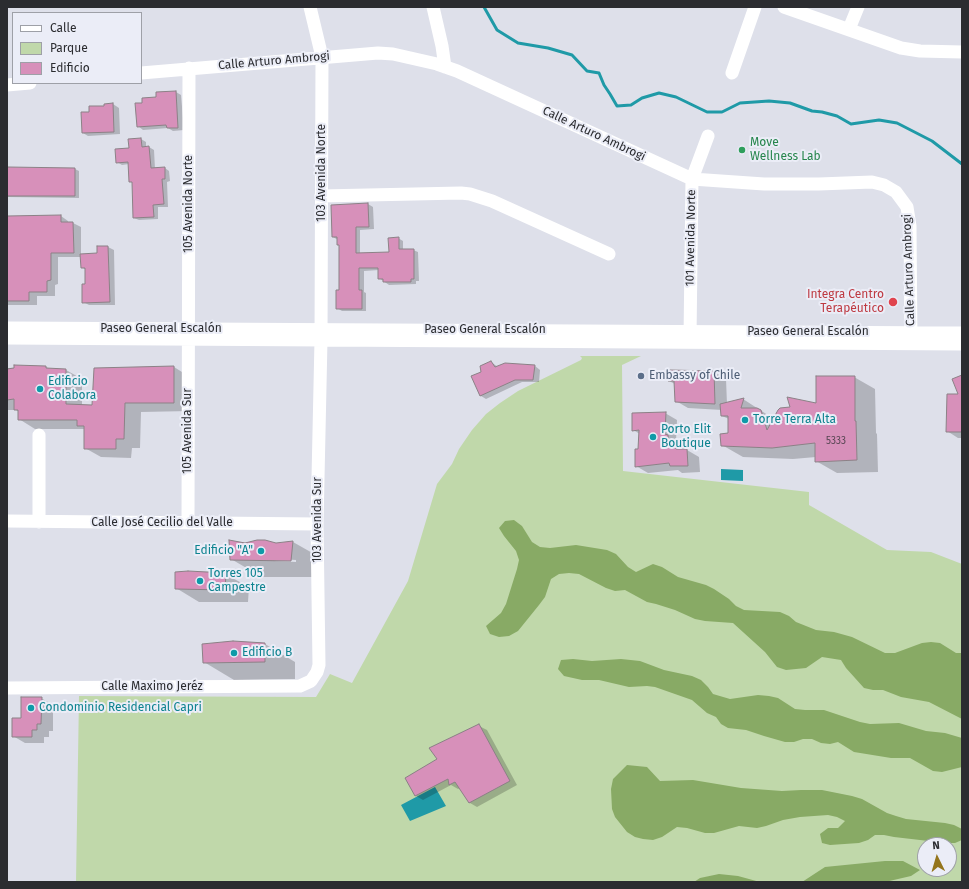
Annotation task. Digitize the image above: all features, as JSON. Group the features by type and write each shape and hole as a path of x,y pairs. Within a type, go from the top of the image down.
{"street":[{"name":"103 Avenida Norte","path":"310,7 322,57 321,335"},
{"path":"433,7 445,67"},
{"path":"732,74 755,7"},
{"path":"784,7 901,48 920,51 962,52"},
{"path":"849,29 858,7"},
{"name":"Calle Arturo Ambrogi","path":"142,73 322,57 378,53 393,54 411,57 457,71 692,179 764,184 872,182 884,185 896,192 906,207 910,226 911,338"},
{"name":"105 Avenida Norte","path":"189,334 190,68"},
{"path":"7,85 18,84"},
{"name":"101 Avenida Norte","path":"690,337 692,179 708,136"},
{"path":"321,196 461,192 486,199 609,254"},
{"name":"Paseo General Escalón","path":"7,328 189,334 690,337 911,338 962,333"},
{"name":"Paseo General Escalón","path":"7,338 189,334"},
{"name":"105 Avenida Sur","path":"188,522 189,334"},
{"name":"103 Avenida Sur","path":"296,686 304,685 311,681 317,672 319,665 317,524 321,335"},
{"name":"Paseo General Escalón","path":"911,338 962,344"},
{"path":"39,435 39,522"},
{"name":"Calle José Cecilio del Valle","path":"7,521 317,524"},
{"name":"Calle Maximo Jeréz","path":"7,688 296,686"}],"green space":[{"path":"580,356 641,356 622,365 623,471 809,492 809,505 887,550 931,552 962,564 962,882 76,882 79,696 316,697 330,674 352,683 408,581 437,484 452,464 459,449 472,430 486,414 518,391 581,360 582,358"},
{"path":"514,520 522,526 532,542 540,547 550,548 576,545 607,550 616,554 628,567 636,572 653,564 662,567 678,577 706,585 714,589 729,599 736,606 744,610 780,612 789,616 796,622 816,630 834,632 852,637 885,653 895,653 922,643 940,643 956,653 962,653 962,719 929,702 901,697 883,690 864,688 846,668 841,660 822,657 806,668 786,670 777,667 765,652 733,623 695,619 675,610 647,602 625,590 615,591 606,588 579,574 559,574 551,579 545,597 518,631 509,636 499,637 490,634 486,626 501,613 506,604 519,560 516,551 499,528 505,521"},
{"path":"573,659 592,661 621,659 640,661 664,670 692,676 701,680 713,694 730,699 758,695 769,696 778,698 795,709 824,710 870,724 899,723 926,731 945,733 962,738 962,767 942,772 933,771 910,758 891,758 854,752 838,742 830,744 821,743 812,739 803,739 794,742 785,742 746,730 728,728 721,724 716,717 707,713 692,700 655,687 629,687 599,680 582,680 564,676 558,669 561,660"},
{"path":"627,765 647,767 660,781 693,780 741,788 782,791 822,790 862,799 887,813 906,819 954,825 962,829 962,840 957,842 957,837 917,837 917,840 875,835 868,840 859,843 830,845 822,843 820,834 828,828 838,828 845,821 828,815 783,820 757,828 739,826 714,833 705,833 677,827 662,837 653,840 643,839 635,837 627,832 615,817 612,809 611,789 613,779"},
{"path":"885,861 903,861 917,868 917,872 911,876 885,882 802,882 825,867"},
{"path":"719,874 738,876 760,882 694,882 700,878"}],"water":[{"path":"721,469 743,470 743,481 721,480"},
{"path":"435,787 446,806 410,821 401,805"}],"building":[{"path":"176,91 178,128 167,128 166,125 137,127 135,103 142,103 142,98 156,97 156,92"},
{"path":"113,103 114,132 82,133 81,112 89,112 89,106 104,106 104,104"},
{"path":"141,138 142,147 149,146 151,168 165,167 165,179 162,179 164,204 153,205 154,217 133,218 132,182 129,182 128,162 116,163 115,149 129,148 128,139"},
{"path":"7,167 75,168 75,196 7,196"},
{"path":"368,203 369,227 356,227 356,253 389,252 388,238 399,237 399,249 414,249 414,279 411,279 411,282 383,282 383,279 378,279 378,268 359,268 359,290 362,290 362,309 336,309 336,290 339,290 339,245 337,245 337,237 332,237 331,205"},
{"path":"61,215 61,222 73,222 74,253 51,253 51,280 47,281 47,292 29,292 29,301 7,301 7,216"},
{"path":"97,246 108,246 110,302 82,303 82,284 85,284 85,268 81,268 80,254 97,253"},
{"path":"491,361 495,367 505,363 535,365 533,380 515,380 480,396 471,376 481,372 480,366"},
{"path":"14,365 46,366 46,368 66,369 66,404 92,405 94,368 174,366 174,403 125,403 124,439 116,439 116,449 84,449 84,426 77,426 77,420 18,420 18,410 14,410 14,399 7,400 7,369 14,368"},
{"path":"668,370 714,371 715,404 675,402 674,381 668,381"},
{"path":"962,375 962,432 946,432 947,394 958,394 952,379"},
{"path":"816,376 855,376 857,460 815,462 815,443 772,448 721,446 720,434 728,433 728,416 721,416 720,404 744,398 741,408 757,408 761,410 767,430 780,408 790,407 787,397 816,403"},
{"name":"Porto Elit Boutique","path":"666,412 665,434 668,435 669,446 675,447 676,449 687,449 688,466 670,466 669,463 635,467 635,449 638,449 639,430 632,431 632,413"},
{"name":"Edificio \"A\"","path":"229,540 245,543 257,540 265,540 276,543 293,541 291,561 230,560"},
{"name":"Torres 105 Campestre","path":"188,571 226,573 225,590 175,589 175,572"},
{"name":"Edificio B","path":"233,641 265,643 265,662 203,663 202,644"},
{"name":"Condominio Residencial Capri","path":"21,697 42,697 41,724 37,724 37,730 32,730 32,737 12,737 12,718 21,718"},
{"path":"479,724 510,781 469,803 455,782 449,785 448,779 415,796 405,778 437,759 429,748"}],"waterway":[{"path":"484,7 497,30 518,43 548,48 572,55 587,71 599,73 604,85 617,106 631,105 642,98 659,93 676,97 707,112 722,112 740,103 769,101 790,103 812,111 837,116 851,124 879,120 897,123 932,141 962,164"}],"place":[{"name":"Move Wellness Lab","path":"742,150"},
{"name":"Integra Centro Terapéutico","path":"893,302"},
{"name":"Embassy of Chile","path":"641,376"},
{"name":"Edificio Colabora","path":"40,389"},
{"name":"Torre Terra Alta","path":"745,420"},
{"name":"Porto Elit Boutique","path":"653,437"},
{"name":"Edificio \"A\"","path":"261,551"},
{"name":"Torres 105 Campestre","path":"200,581"},
{"name":"Edificio B","path":"234,653"},
{"name":"Condominio Residencial Capri","path":"31,708"}]}
